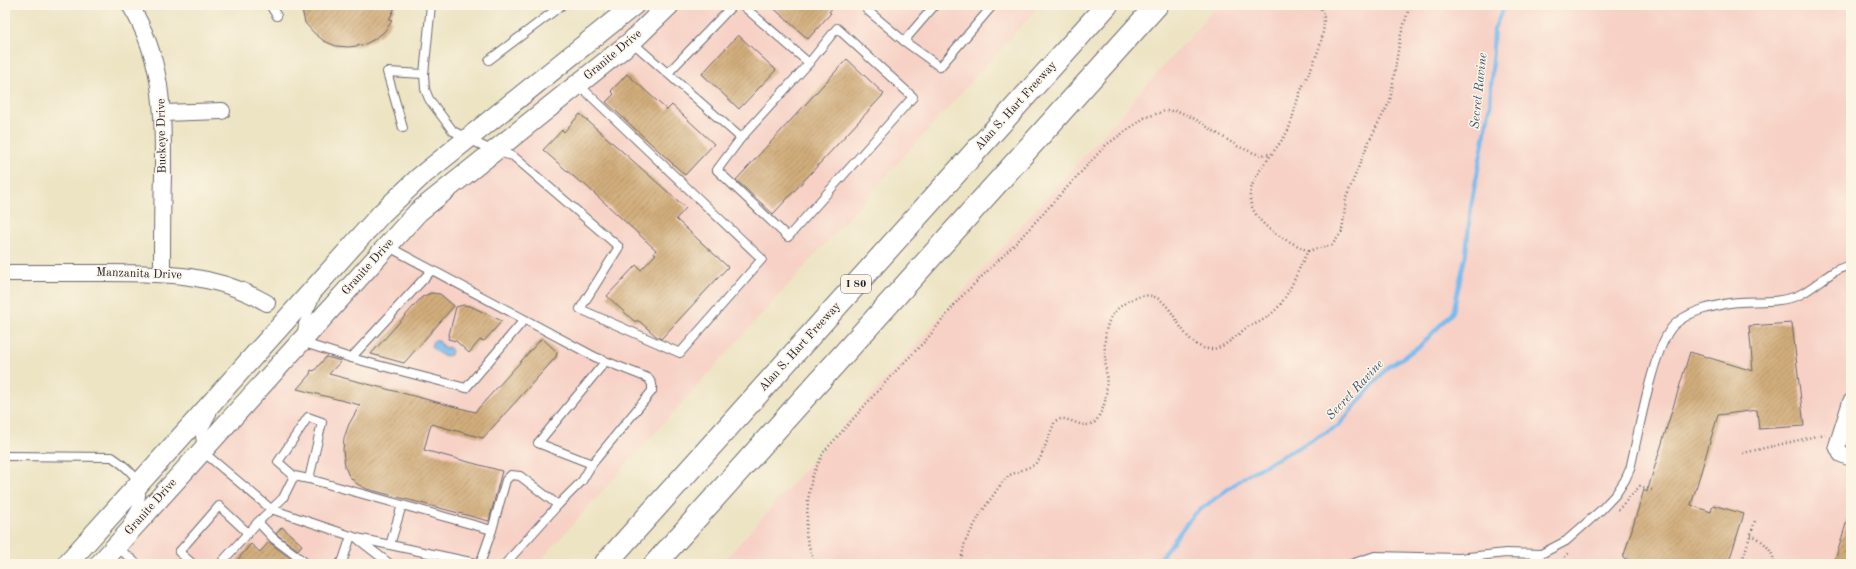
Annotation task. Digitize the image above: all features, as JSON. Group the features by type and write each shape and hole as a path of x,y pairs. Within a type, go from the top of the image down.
{"highway":[{"name":"Alan S. Hart Freeway","path":"605,564 1107,5"},
{"path":"655,564 1156,5"}],"street":[{"name":"Buckeye Drive","path":"130,5 139,18 150,44 160,86 163,113 162,273"},
{"name":"Granite Drive","path":"66,564 324,277 402,193 634,5"},
{"name":"Granite Drive","path":"100,564 418,212 632,41 669,5"},
{"path":"163,113 222,111"},
{"name":"Manzanita Drive","path":"5,273 162,273 189,276 219,282 248,292 267,303"},
{"path":"1851,402 1837,446 1840,454 1851,458"}],"lane":[{"path":"270,5 277,16"},
{"path":"430,5 424,74 425,89 429,99 453,131 493,151 514,156 619,247 580,309 680,353 762,259 578,84"},
{"path":"489,60 562,5"},
{"path":"668,73 733,5"},
{"path":"742,5 809,63"},
{"path":"904,41 934,5"},
{"path":"867,7 904,41 940,67 993,5"},
{"path":"837,28 913,97 788,237 717,170 741,138 809,63 837,28"},
{"path":"632,41 741,138"},
{"path":"403,128 387,72 424,74"},
{"path":"387,246 524,320 606,362 648,378 652,384 652,391 592,464 582,481 558,505 505,564"},
{"path":"1351,564 1375,556 1459,558 1506,553 1541,554 1566,541 1601,510 1625,480 1630,469 1656,361 1662,342 1673,326 1690,314 1710,307 1731,303 1780,299 1798,295 1837,270 1851,264"},
{"path":"351,358 432,271"},
{"path":"324,277 303,324 301,342 351,358 466,388 524,320"},
{"path":"592,464 538,443 606,362"},
{"path":"228,385 200,436 202,451 270,509 354,537 480,564 492,530 506,480 511,475 520,476 558,505"},
{"path":"309,480 322,422 308,417 278,462 294,476 492,530"},
{"path":"5,456 112,457 119,462 139,483 142,497 116,546 137,564"},
{"path":"220,564 270,509 283,498 294,476"},
{"path":"390,545 402,505"},
{"path":"193,564 179,552 219,506 248,533"},
{"path":"258,522 273,538 307,564"},
{"path":"340,564 354,537"},
{"path":"354,537 390,564"}],"path":[{"path":"1320,5 1324,18 1321,42 1315,62 1302,89 1289,128 1277,148 1270,154 1255,181 1250,197 1251,206 1262,223 1283,238 1308,251 1332,245 1342,232 1346,198 1369,141 1390,102 1400,38 1410,5"},
{"path":"814,564 806,535 808,500 812,477 823,453 891,376 927,339 959,299 1016,243 1106,145 1144,118 1165,110 1178,111 1195,119 1237,146 1259,155 1270,154"},
{"path":"960,564 965,542 981,513 1010,475 1034,465 1040,459 1055,421 1060,418 1070,420 1079,425 1089,426 1097,420 1105,405 1108,389 1104,361 1106,333 1111,319 1123,304 1136,298 1147,296 1157,298 1168,306 1191,341 1200,347 1221,347 1232,341 1249,326 1262,320 1282,302 1308,251"},
{"path":"1743,453 1825,434"},
{"path":"1741,564 1755,521"},
{"path":"1751,535 1759,538 1767,547 1774,564"}],"shaded area":[{"path":"645,5 1040,5 537,564 109,564 408,207 594,57"},
{"path":"1218,5 1851,5 1851,564 721,564"}],"water":[{"path":"433,341 439,341 443,347 450,348 452,350 451,355 445,356 438,353 431,347"}],"building":[{"path":"301,5 396,5 389,20 392,21 384,32 363,45 349,47 336,46 324,41 314,33 305,23"},
{"path":"770,5 835,5 829,12 831,13 808,39"},
{"path":"738,35 776,70 739,109 702,74"},
{"path":"847,59 884,94 773,214 736,180"},
{"path":"627,74 667,110 672,105 714,144 685,175 606,102 614,94 611,91"},
{"path":"580,114 686,208 676,219 728,267 661,339 639,321 634,321 607,296 636,265 641,270 656,254 654,253 656,250 582,182 581,183 543,150 562,130 564,132"},
{"path":"431,293 440,294 454,306 404,363 371,354 422,297"},
{"path":"463,305 470,306 502,321 484,341 480,340 469,353 456,341 448,339 456,307"},
{"path":"1792,323 1804,426 1759,429 1757,410 1718,415 1691,505 1711,512 1713,505 1744,514 1728,564 1634,564 1635,562 1623,558 1644,490 1647,492 1690,352 1753,371 1749,326"},
{"path":"542,338 557,352 556,357 483,438 431,424 424,450 502,471 489,521 367,489 357,484 349,476 345,467 343,450 344,438 349,424 360,405 297,389 310,374 311,370 314,371 326,357 341,361 329,374 475,412"},
{"path":"1848,517 1851,518 1851,564 1834,564"},
{"path":"282,527 302,545 298,550 276,534"},
{"path":"269,542 291,559 286,564 234,564 251,544 260,552"}],"waterway":[{"name":"Secret Ravine","path":"1156,564 1193,515 1247,475 1338,426 1388,367 1419,347 1453,312 1466,253 1471,206 1490,107 1494,29 1505,5"}]}
